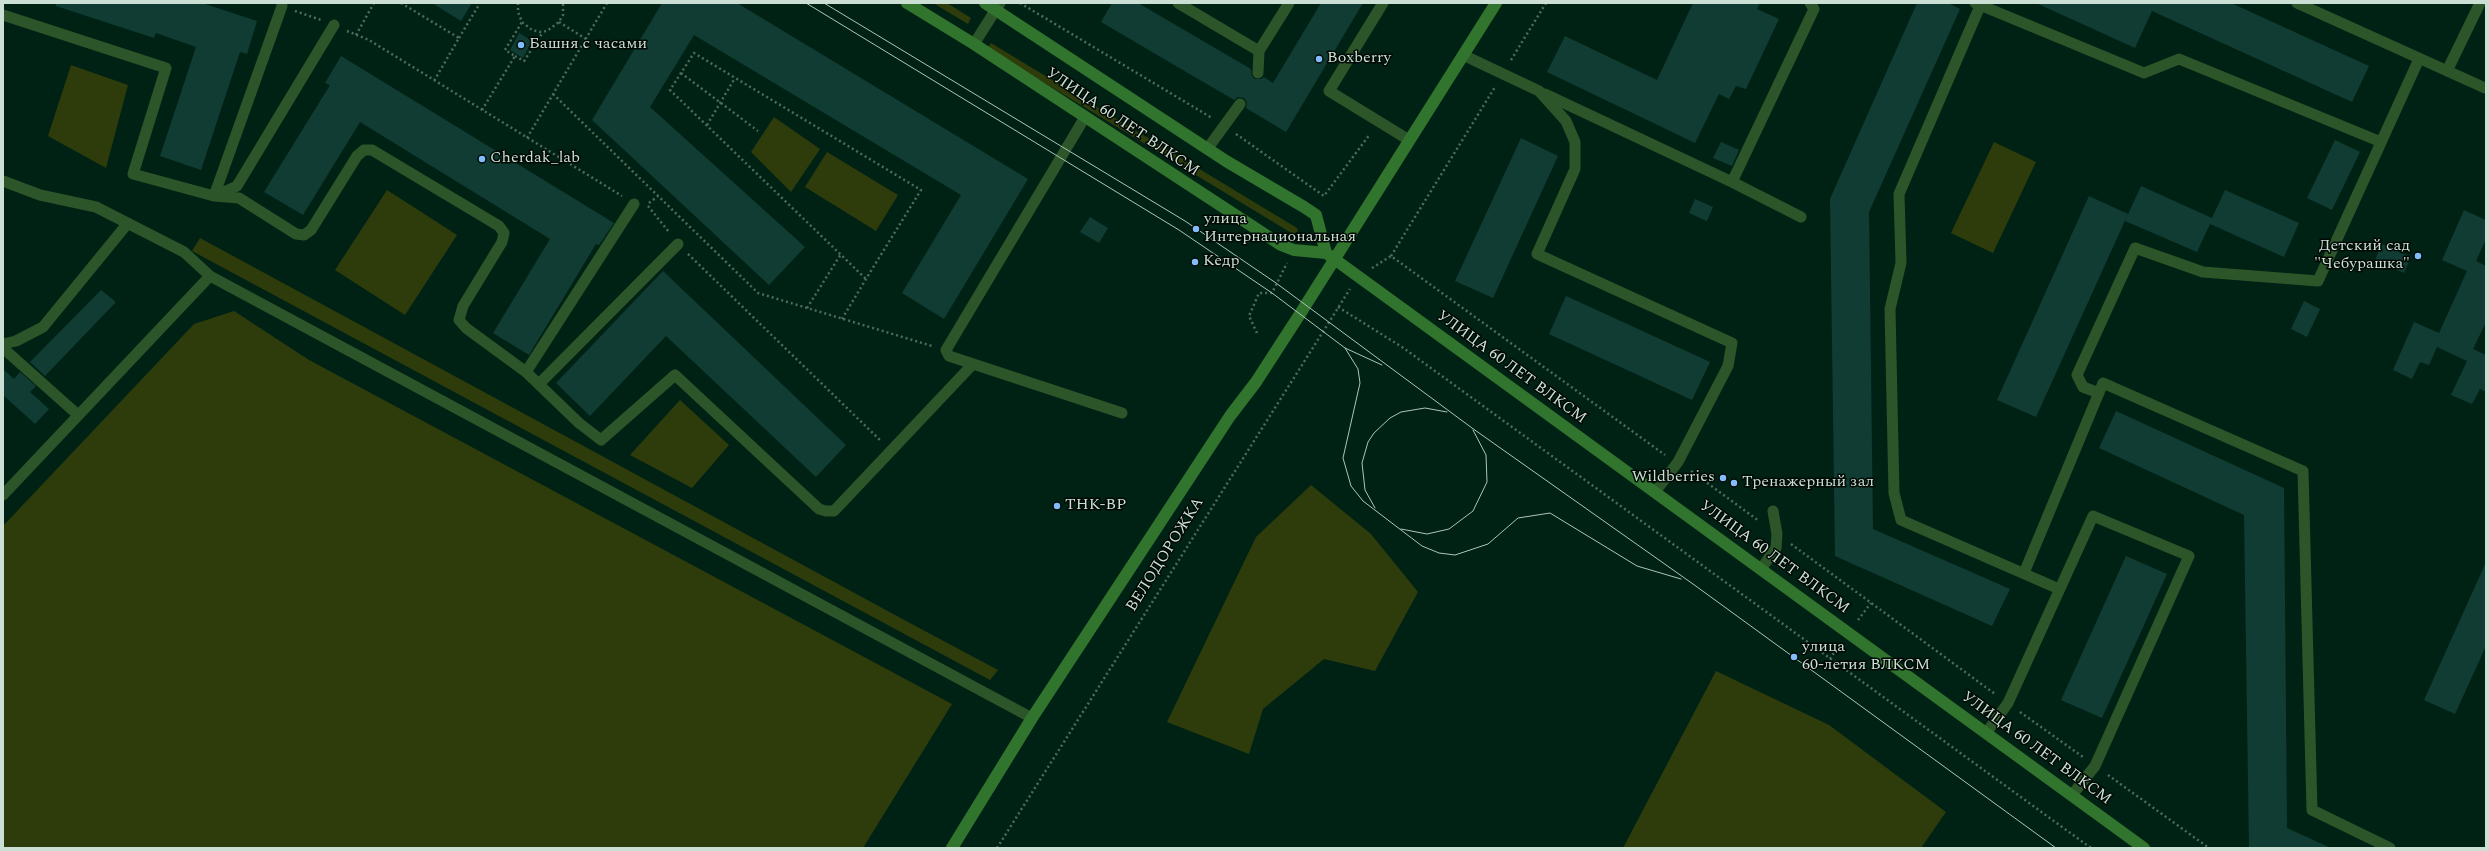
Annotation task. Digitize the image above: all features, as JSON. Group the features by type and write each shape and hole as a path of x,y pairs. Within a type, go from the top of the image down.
{"street":[{"name":"УЛИЦА 60 ЛЕТ ВЛКСМ","path":"907,3 974,44 1281,245 1294,250 1331,256 1987,732 2144,848"},
{"name":"УЛИЦА 60 ЛЕТ ВЛКСМ","path":"985,3 998,6 1208,148 1316,216"},
{"path":"952,848 1032,718 1230,416 1260,376 1331,256 1409,140 1496,3"},
{"path":"1316,216 1331,256"}],"lane":[{"path":"1178,3 1259,51"},
{"path":"1258,73 1259,51 1290,3"},
{"path":"1383,3 1329,91 1409,140"},
{"path":"1732,182 1814,9 1810,3"},
{"path":"2297,3 2485,88"},
{"path":"2447,71 2480,3"},
{"path":"2059,589 1901,520 1894,492 1890,309 1901,263 1899,194 1977,5 2144,73 2179,59 2381,142"},
{"path":"214,196 282,6"},
{"path":"974,44 998,6"},
{"path":"3,15 166,68 133,174 214,196 239,198 296,234 304,235 311,230 357,156 364,150 372,150 499,226 504,233 502,242 463,306 459,320 466,328 526,372 579,423 601,440 675,375 819,509 834,511 973,364"},
{"path":"214,196 237,186 334,25"},
{"path":"1463,55 1732,182 1800,217"},
{"path":"2099,393 2083,387 2077,375 2135,248 2203,272 2318,281 2419,59"},
{"path":"1539,91 1566,121 1575,142 1575,169 1537,254 1732,343 1728,366 1678,462 1655,492"},
{"path":"1208,148 1240,104"},
{"path":"1085,117 946,350 949,356 1122,413"},
{"path":"3,181 40,195 96,207 184,252 210,276 1032,718"},
{"path":"526,372 634,204"},
{"path":"3,344 16,341 43,328 128,223"},
{"path":"539,384 678,244"},
{"path":"3,495 210,276"},
{"path":"3,348 78,415"},
{"path":"2024,573 2103,383 2303,471 2312,810 2390,848"},
{"path":"1760,568 1776,548 1777,534 1773,511"},
{"path":"1987,732 2008,704 2093,516 2189,556 2095,766 2072,795"}],"path":[{"path":"356,35 374,3"},
{"path":"401,3 459,38"},
{"path":"434,81 480,3"},
{"path":"518,3 518,12 522,22 532,30 543,31 554,27 560,22 563,16 563,3"},
{"path":"527,138 607,3"},
{"path":"1020,3 1225,126 1324,196"},
{"path":"1392,256 1546,3"},
{"path":"282,6 334,25 369,40 634,204"},
{"path":"522,22 505,50 524,61 543,31"},
{"path":"560,22 586,39"},
{"path":"842,318 921,190 694,53 670,90 866,279"},
{"path":"482,110 515,56"},
{"path":"681,73 758,131"},
{"path":"707,125 735,78"},
{"path":"553,94 758,293 946,350"},
{"path":"1316,216 1324,196 1379,121"},
{"path":"647,204 678,244 891,450"},
{"path":"1257,333 1249,316 1259,293 1272,293 1294,250"},
{"path":"807,308 840,254"},
{"name":"ВЕЛОДОРОЖКА","path":"997,848 1358,276"},
{"path":"1338,307 1402,347 2091,848"}],"green space":[{"path":"933,3 947,3 971,18 968,24"},
{"path":"991,43 1297,228 1298,231 1293,234 987,48"},
{"path":"71,65 128,85 106,168 48,136"},
{"path":"774,117 820,149 791,192 751,152"},
{"path":"1994,142 2036,162 1993,253 1951,233"},
{"path":"827,152 898,195 876,231 805,187"},
{"path":"387,190 457,235 405,315 335,270"},
{"path":"200,238 998,670 990,680 192,251"},
{"path":"234,311 309,360 952,704 863,848 3,848 3,526 194,324"},
{"path":"680,400 729,445 692,488 630,455"},
{"path":"1311,485 1371,534 1418,592 1375,671 1324,659 1263,709 1249,754 1167,722 1256,537"},
{"path":"1716,671 1829,725 1946,812 1921,848 1623,848"}],"building":[{"path":"56,3 202,3 257,21 247,54 240,52 201,170 160,156 196,47 156,33 154,38 56,6"},
{"path":"432,3 472,3 461,21"},
{"path":"662,3 737,3 1028,179 944,319 902,293 961,195 694,35 650,107 805,247 769,285 592,120"},
{"path":"1112,3 1138,3 1251,69 1252,76 1255,79 1261,79 1264,77 1273,83 1321,3 1363,3 1286,132 1246,108 1247,102 1244,98 1238,97 1234,100 1101,22"},
{"path":"1693,3 1760,3 1757,9 1779,19 1746,89 1736,86 1729,99 1719,94 1695,143 1547,72 1565,36 1657,80"},
{"path":"1917,3 1948,3 1960,9 1869,212 1873,529 2010,589 1992,626 1835,556 1830,199"},
{"path":"2036,3 2231,3 2369,66 2352,102 2152,11 2135,48"},
{"name":"Башня с часами","path":"519,33 532,41 523,58 510,50"},
{"path":"341,56 614,223 599,245 596,244 529,355 493,333 550,239 360,122 303,215 264,192 330,85 325,83"},
{"path":"1521,138 1558,156 1493,298 1455,281"},
{"path":"2335,140 2360,152 2332,210 2307,198"},
{"path":"1721,142 1739,150 1732,166 1713,158"},
{"path":"2141,186 2212,218 2225,190 2299,223 2284,257 2210,224 2197,252 2125,221"},
{"path":"2089,196 2128,214 2036,417 1997,400"},
{"path":"1695,199 1713,207 1707,221 1689,213"},
{"path":"2464,210 2486,220 2486,239 2476,261 2486,266 2486,322 2473,349 2486,355 2486,392 2480,389 2472,404 2451,395 2467,361 2437,347 2429,365 2420,362 2412,379 2393,370 2414,322 2439,333 2467,271 2442,260"},
{"path":"1090,217 1108,228 1099,243 1080,232"},
{"path":"2382,244 2411,257 2404,273 2375,260"},
{"path":"663,271 846,445 816,477 666,336 590,416 556,383"},
{"path":"101,290 116,302 45,376 30,362"},
{"path":"1566,296 1710,362 1692,400 1549,334"},
{"path":"2304,301 2320,309 2307,337 2291,329"},
{"path":"3,369 14,379 20,372 36,386 30,392 49,409 35,424 3,395"},
{"path":"2116,411 2284,488 2287,828 2331,848 2249,848 2244,515 2099,448"},
{"path":"2126,556 2167,574 2102,718 2061,700"},
{"path":"2486,562 2486,646 2455,714 2424,700"}],"tram line":[{"path":"806,3 1179,230 1272,293 1345,348 1382,365"},
{"path":"824,3 1185,221 1276,283 1472,428 1693,584 2056,848"},
{"path":"1345,348 1358,369 1360,383 1343,458 1351,486 1363,501 1422,546 1439,553 1455,555 1488,544 1518,518 1550,513 1637,566 1681,579"},
{"path":"1375,508 1365,490 1362,463 1368,442 1374,433 1390,418 1401,412 1425,408 1447,412"},
{"path":"1401,529 1427,534 1449,529 1473,511 1487,482 1486,455 1473,430"}],"place":[{"name":"Башня с часами","path":"521,45"},
{"name":"Boxberry","path":"1319,59"},
{"name":"Cherdak_lab","path":"482,159"},
{"name":"улица Интернациональная","path":"1196,229"},
{"name":"Детский сад \"Чебурашка\"","path":"2418,256"},
{"name":"Кедр","path":"1195,262"},
{"name":"Wildberries","path":"1723,478"},
{"name":"Тренажерный зал","path":"1734,483"},
{"name":"ТНК-ВР","path":"1057,506"},
{"name":"улица 60-летия ВЛКСМ","path":"1794,657"}]}
